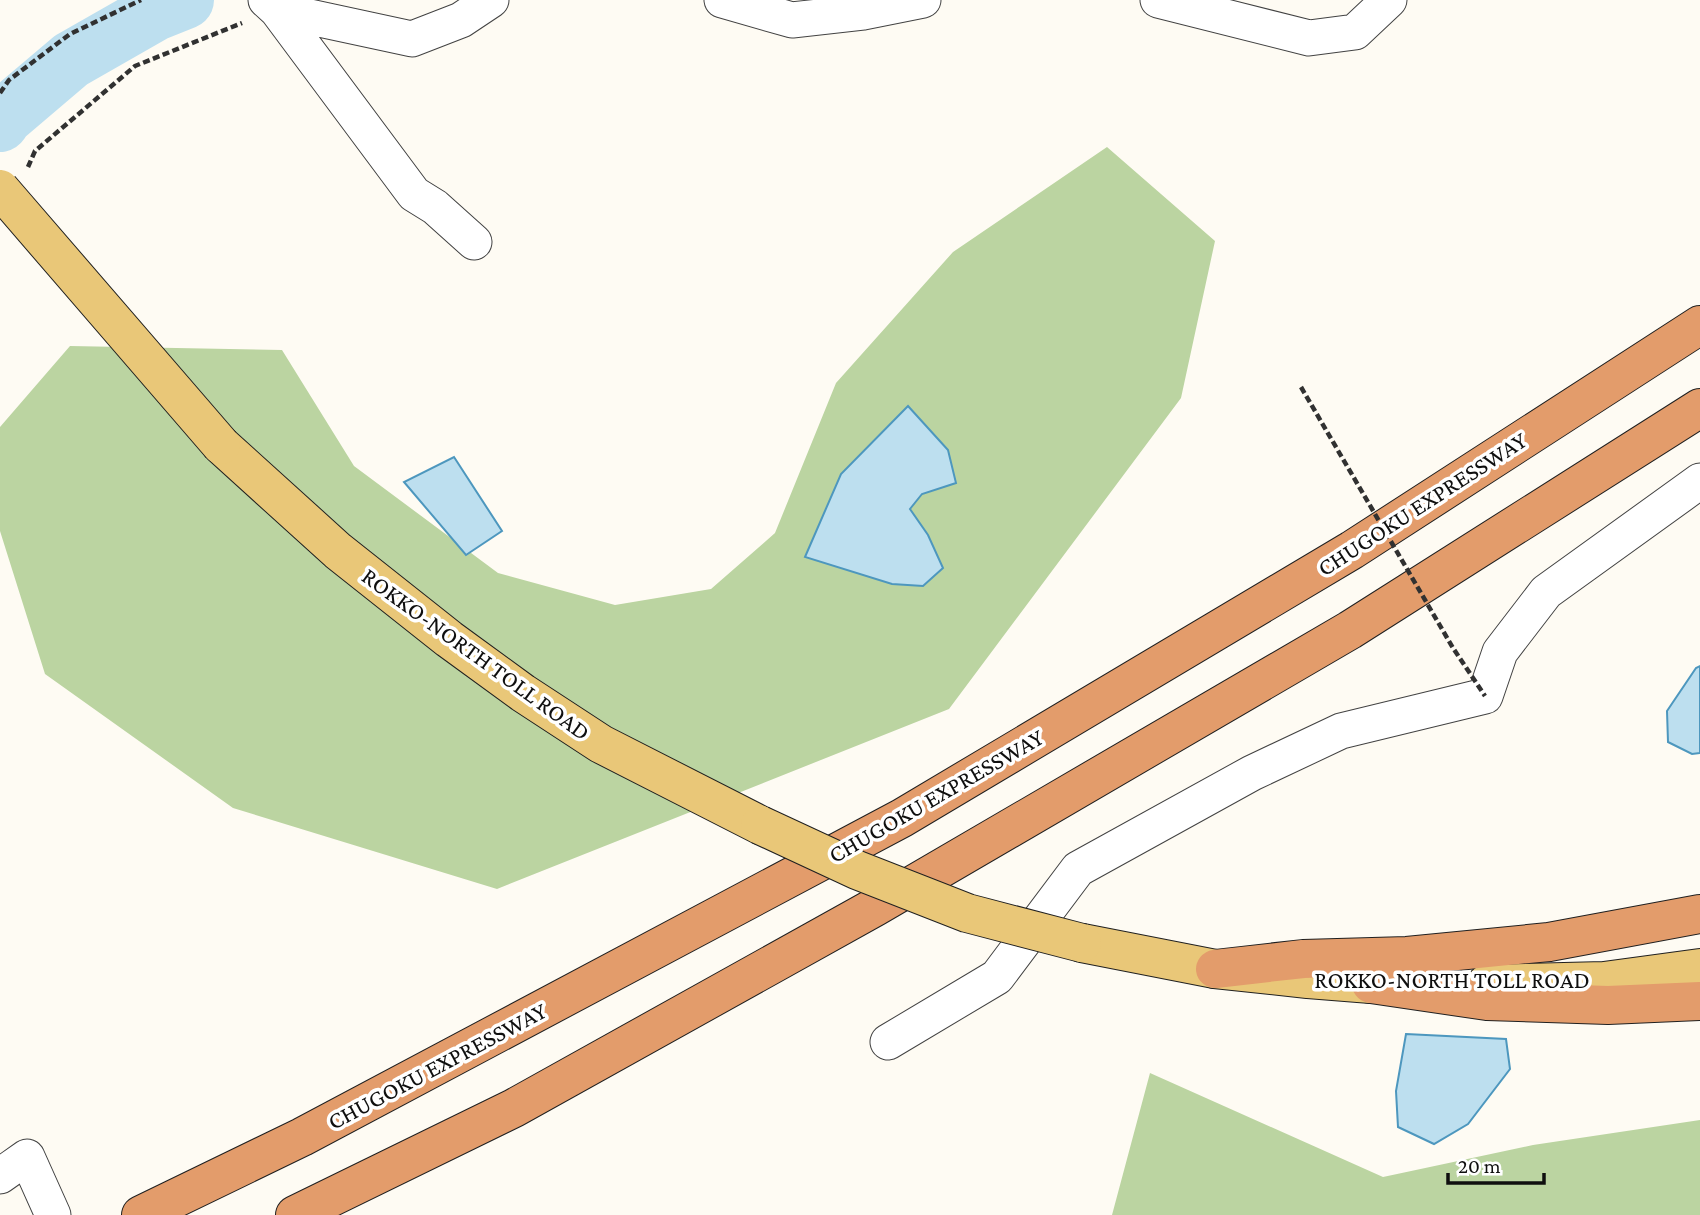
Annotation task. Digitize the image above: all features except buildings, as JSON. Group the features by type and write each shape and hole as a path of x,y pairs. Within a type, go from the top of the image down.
{"highway":[{"name":"CHUGOKU EXPRESSWAY","path":"141,1215 302,1137 902,818 1352,551 1700,325"},
{"path":"295,1215 514,1108 875,907 1350,630 1700,408"},
{"path":"1215,969 1303,959 1407,956 1549,942 1700,914"},
{"path":"1371,984 1487,1001 1608,1005 1700,1001"}],"main road":[{"name":"ROKKO-NORTH TOLL ROAD","path":"13,181 221,445 338,551 449,639 523,693 601,744 760,825 857,870 967,913 1082,943 1215,969 1371,984 1521,984 1605,981 1700,968"}],"street":[{"path":"272,5 412,39 461,20 491,0"},
{"path":"722,0 792,20 863,12 923,0"},
{"path":"1158,0 1309,38 1355,33 1389,0"},
{"path":"272,5 414,194 435,207 474,242"},
{"path":"888,1042 997,977 1078,869 1252,773 1341,731 1485,696 1500,652 1546,592 1700,481"},
{"path":"13,1167 53,1215"}],"path":[{"path":"0,93 9,80 70,34 141,0"},
{"path":"13,181 35,150 135,65 272,5"},
{"path":"1301,387 1453,648 1485,696"}],"green space":[{"path":"1107,147 1215,241 1181,398 949,709 497,889 233,808 45,674 0,531 0,427 70,346 282,350 354,466 498,573 615,605 711,589 775,533 836,383 953,252"},
{"path":"1150,1073 1383,1177 1533,1145 1700,1120 1700,1215 1112,1215"}],"water":[{"path":"908,406 948,450 956,483 922,494 910,509 928,535 943,568 923,586 892,584 805,557 841,474"},
{"path":"454,457 502,531 466,555 404,482"},
{"path":"1700,666 1700,753 1692,754 1668,742 1667,711"},
{"path":"1406,1034 1506,1039 1510,1069 1468,1124 1434,1144 1398,1127 1396,1091"}],"waterway":[{"path":"0,123 71,60 155,12 185,0"}]}
